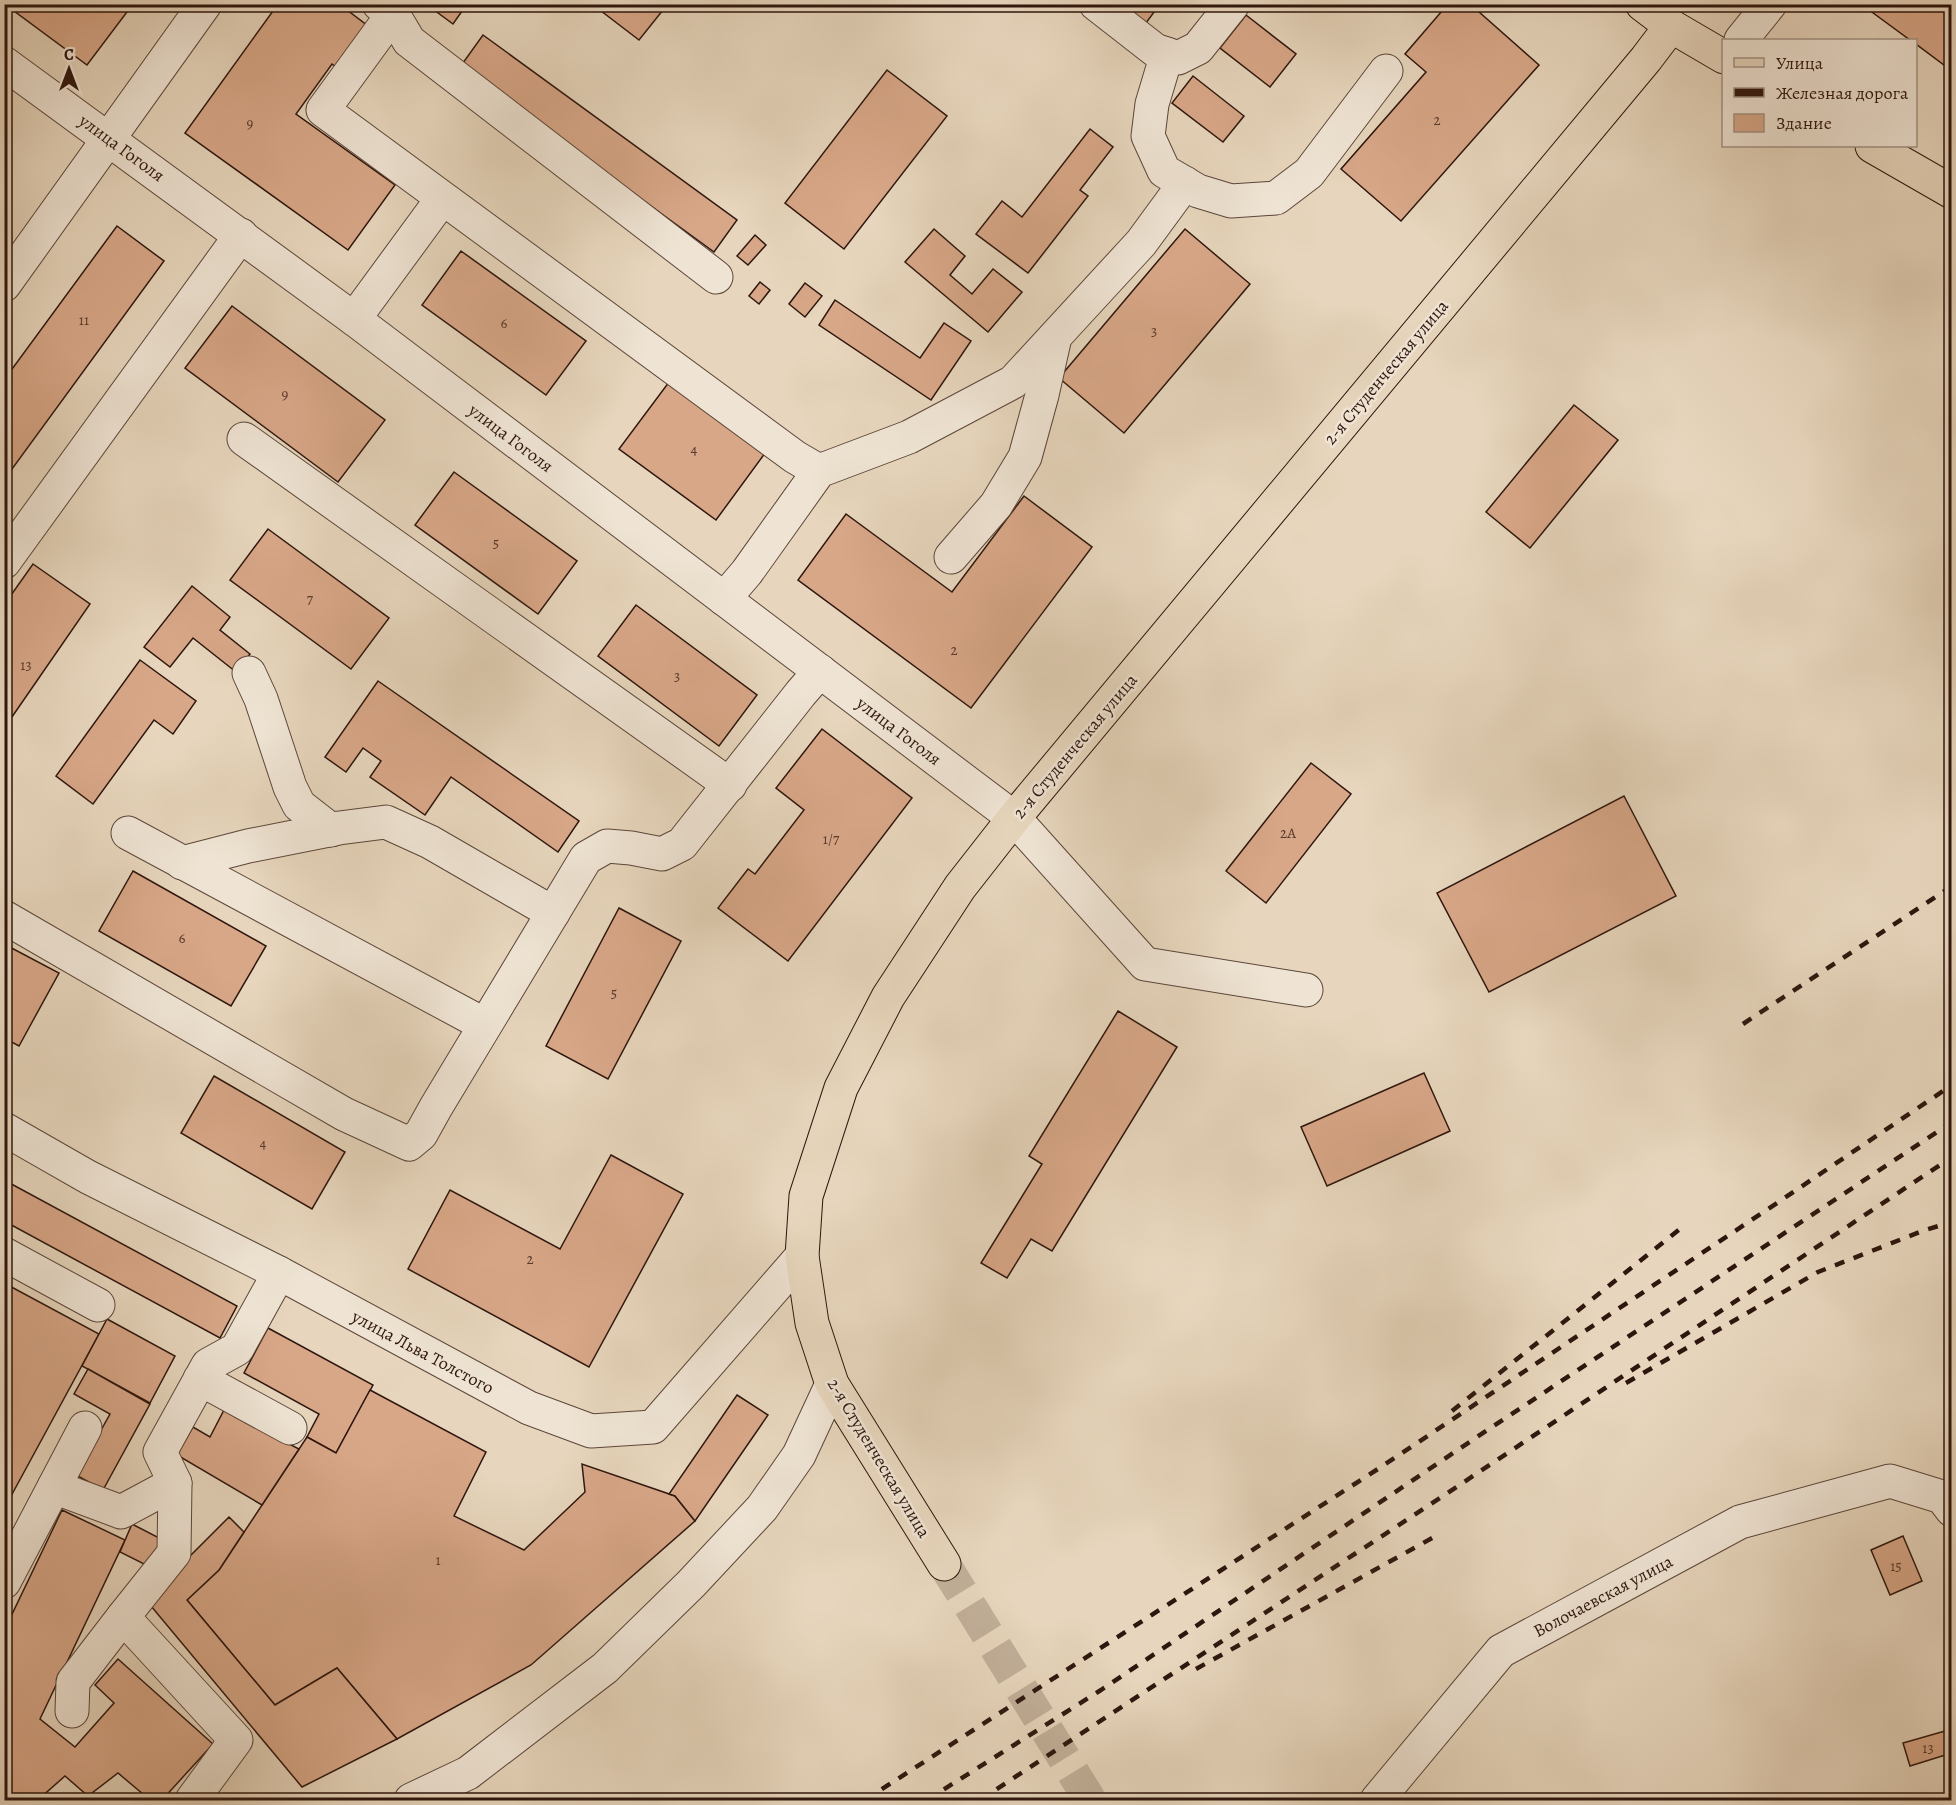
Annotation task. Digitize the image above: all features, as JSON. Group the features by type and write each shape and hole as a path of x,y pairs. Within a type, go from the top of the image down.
{"main road":[{"path":"1642,4 1671,26 1722,56"},
{"name":"2-я Студенческая улица","path":"944,1564 831,1384 812,1323 802,1256 806,1196 842,1088 888,997 960,887 1014,818 1647,58 1671,26"},
{"path":"1874,147 1952,192"}],"street":[{"path":"4,285 205,4"},
{"path":"1096,4 1155,50 1178,58 1198,48 1233,4"},
{"path":"1742,39 1770,4"},
{"path":"716,277 410,41 386,9 323,110 795,457 819,471"},
{"path":"1167,54 1152,104 1148,136 1164,171 1198,191 1231,201 1276,198 1310,173 1386,71"},
{"name":"улица Гоголя","path":"4,63 354,319 1014,818 1145,964 1306,990"},
{"path":"724,599 747,572 819,471 909,437 1012,382 1141,243 1185,183"},
{"path":"354,319 442,199"},
{"path":"4,562 241,235"},
{"path":"951,557 996,505 1025,457 1055,335"},
{"path":"244,439 730,785"},
{"path":"4,917 344,1114 409,1144 421,1134 586,858 607,846 662,854 682,844 820,672"},
{"path":"249,673 261,699 290,787 300,805 331,830"},
{"path":"183,862 248,846 386,822 430,842 553,913"},
{"path":"128,833 485,1025"},
{"name":"улица Льва Толстого","path":"4,1129 88,1177 279,1274 529,1408 591,1431 653,1426 802,1256"},
{"path":"4,1254 98,1305"},
{"path":"72,1711 73,1682 174,1553 175,1484 160,1452 207,1365 237,1349 279,1274"},
{"path":"200,1379 290,1428"},
{"path":"411,1800 468,1773 605,1668 684,1592 762,1508 799,1455 831,1384"},
{"path":"4,1582 85,1428"},
{"name":"Волочаевская улица","path":"1377,1800 1501,1651 1740,1522 1890,1481 1942,1497 1952,1510"},
{"path":"54,1487 121,1512 175,1484"},
{"path":"123,1617 236,1740 192,1800"}],"building":[{"path":"13,4 133,4 87,65 10,8"},
{"path":"278,4 339,4 372,29 341,71 332,64 296,114 395,185 348,250 185,133"},
{"path":"426,4 467,4 453,24"},
{"path":"592,4 666,4 667,5 639,40"},
{"path":"1121,4 1160,4 1146,23"},
{"path":"1448,4 1470,4 1539,65 1401,221 1341,169 1426,72 1405,54"},
{"path":"1861,4 1952,4 1952,71 1917,45 1917,39 1909,39"},
{"path":"1246,15 1296,54 1270,87 1220,48"},
{"path":"483,35 737,220 714,252 460,67"},
{"path":"887,70 947,116 844,249 785,203"},
{"path":"1193,76 1244,116 1223,142 1172,103"},
{"path":"1090,129 1113,147 1080,190 1088,196 1028,273 976,234 1002,201 1022,217"},
{"path":"117,226 164,261 4,480 4,380"},
{"path":"934,229 965,256 950,275 972,294 993,269 1022,292 988,332 905,262"},
{"path":"1185,229 1250,284 1124,433 1059,378"},
{"path":"755,235 766,245 748,265 737,256"},
{"path":"461,251 586,341 546,395 422,305"},
{"path":"760,282 770,290 759,304 749,296"},
{"path":"805,283 822,296 805,317 789,304"},
{"path":"835,300 920,358 944,323 971,341 931,400 819,325"},
{"path":"232,306 385,420 338,482 185,368"},
{"path":"672,378 768,449 716,520 619,449"},
{"path":"1574,405 1618,440 1530,548 1486,512"},
{"path":"454,472 577,561 538,614 415,525"},
{"path":"1024,496 1092,547 971,708 798,580 846,514 952,592"},
{"path":"268,529 389,618 351,669 230,580"},
{"path":"33,564 90,604 5,727 4,605"},
{"path":"192,586 230,617 220,630 250,654 236,672 193,638 170,667 144,647"},
{"path":"636,605 757,695 719,746 598,656"},
{"path":"140,660 196,701 173,734 154,720 93,804 56,776"},
{"path":"378,681 579,821 558,852 451,777 425,815 370,777 381,761 363,748 346,772 325,757"},
{"path":"822,729 912,798 788,961 718,908 748,869 755,874 804,810 776,788"},
{"path":"1311,763 1351,794 1266,903 1226,871"},
{"path":"1624,796 1676,896 1489,992 1437,893"},
{"path":"133,871 266,946 231,1006 99,931"},
{"path":"619,908 681,941 608,1079 546,1046"},
{"path":"4,944 59,973 19,1046 4,1038"},
{"path":"1118,1011 1177,1047 1052,1251 1031,1239 1007,1278 981,1263 1042,1164 1029,1156"},
{"path":"1424,1073 1450,1131 1327,1186 1301,1127"},
{"path":"214,1076 345,1152 312,1209 181,1133"},
{"path":"611,1155 683,1194 589,1367 408,1269 450,1190 560,1249"},
{"path":"4,1180 237,1306 220,1338 4,1221"},
{"path":"4,1283 99,1334 4,1509"},
{"path":"107,1319 175,1356 150,1403 82,1366"},
{"path":"268,1328 373,1385 336,1453 307,1437 319,1414 244,1373"},
{"path":"88,1369 150,1404 103,1490 76,1475 110,1414 74,1394"},
{"path":"370,1390 486,1452 454,1516 524,1550 585,1492 582,1464 675,1496 695,1521 531,1665 397,1739 337,1668 275,1705 187,1600 219,1570 307,1437 336,1453"},
{"path":"737,1395 768,1415 695,1521 675,1496 669,1494"},
{"path":"224,1410 299,1449 262,1505 177,1455 193,1427 210,1437"},
{"path":"62,1510 125,1540 40,1719 75,1747 114,1703 95,1685 118,1659 213,1744 162,1800 150,1800 118,1773 88,1796 65,1776 40,1798 4,1800 4,1631"},
{"path":"229,1517 244,1532 219,1570 187,1600 275,1705 337,1668 397,1739 302,1787 146,1600"},
{"path":"132,1524 167,1542 154,1569 120,1552"},
{"path":"1903,1536 1922,1581 1890,1595 1871,1550"},
{"path":"1952,1729 1952,1753 1910,1766 1903,1743"}],"tunnel":[{"path":"944,1564 1090,1800"}],"railway":[{"path":"1743,1024 1952,886"},
{"path":"865,1800 1381,1467 1952,1085"},
{"path":"927,1800 1101,1690 1952,1122"},
{"path":"980,1800 1446,1494 1952,1157"},
{"path":"1626,1383 1818,1272 1925,1230 1952,1222"},
{"path":"1452,1411 1680,1229"},
{"path":"1196,1669 1434,1537"}]}
